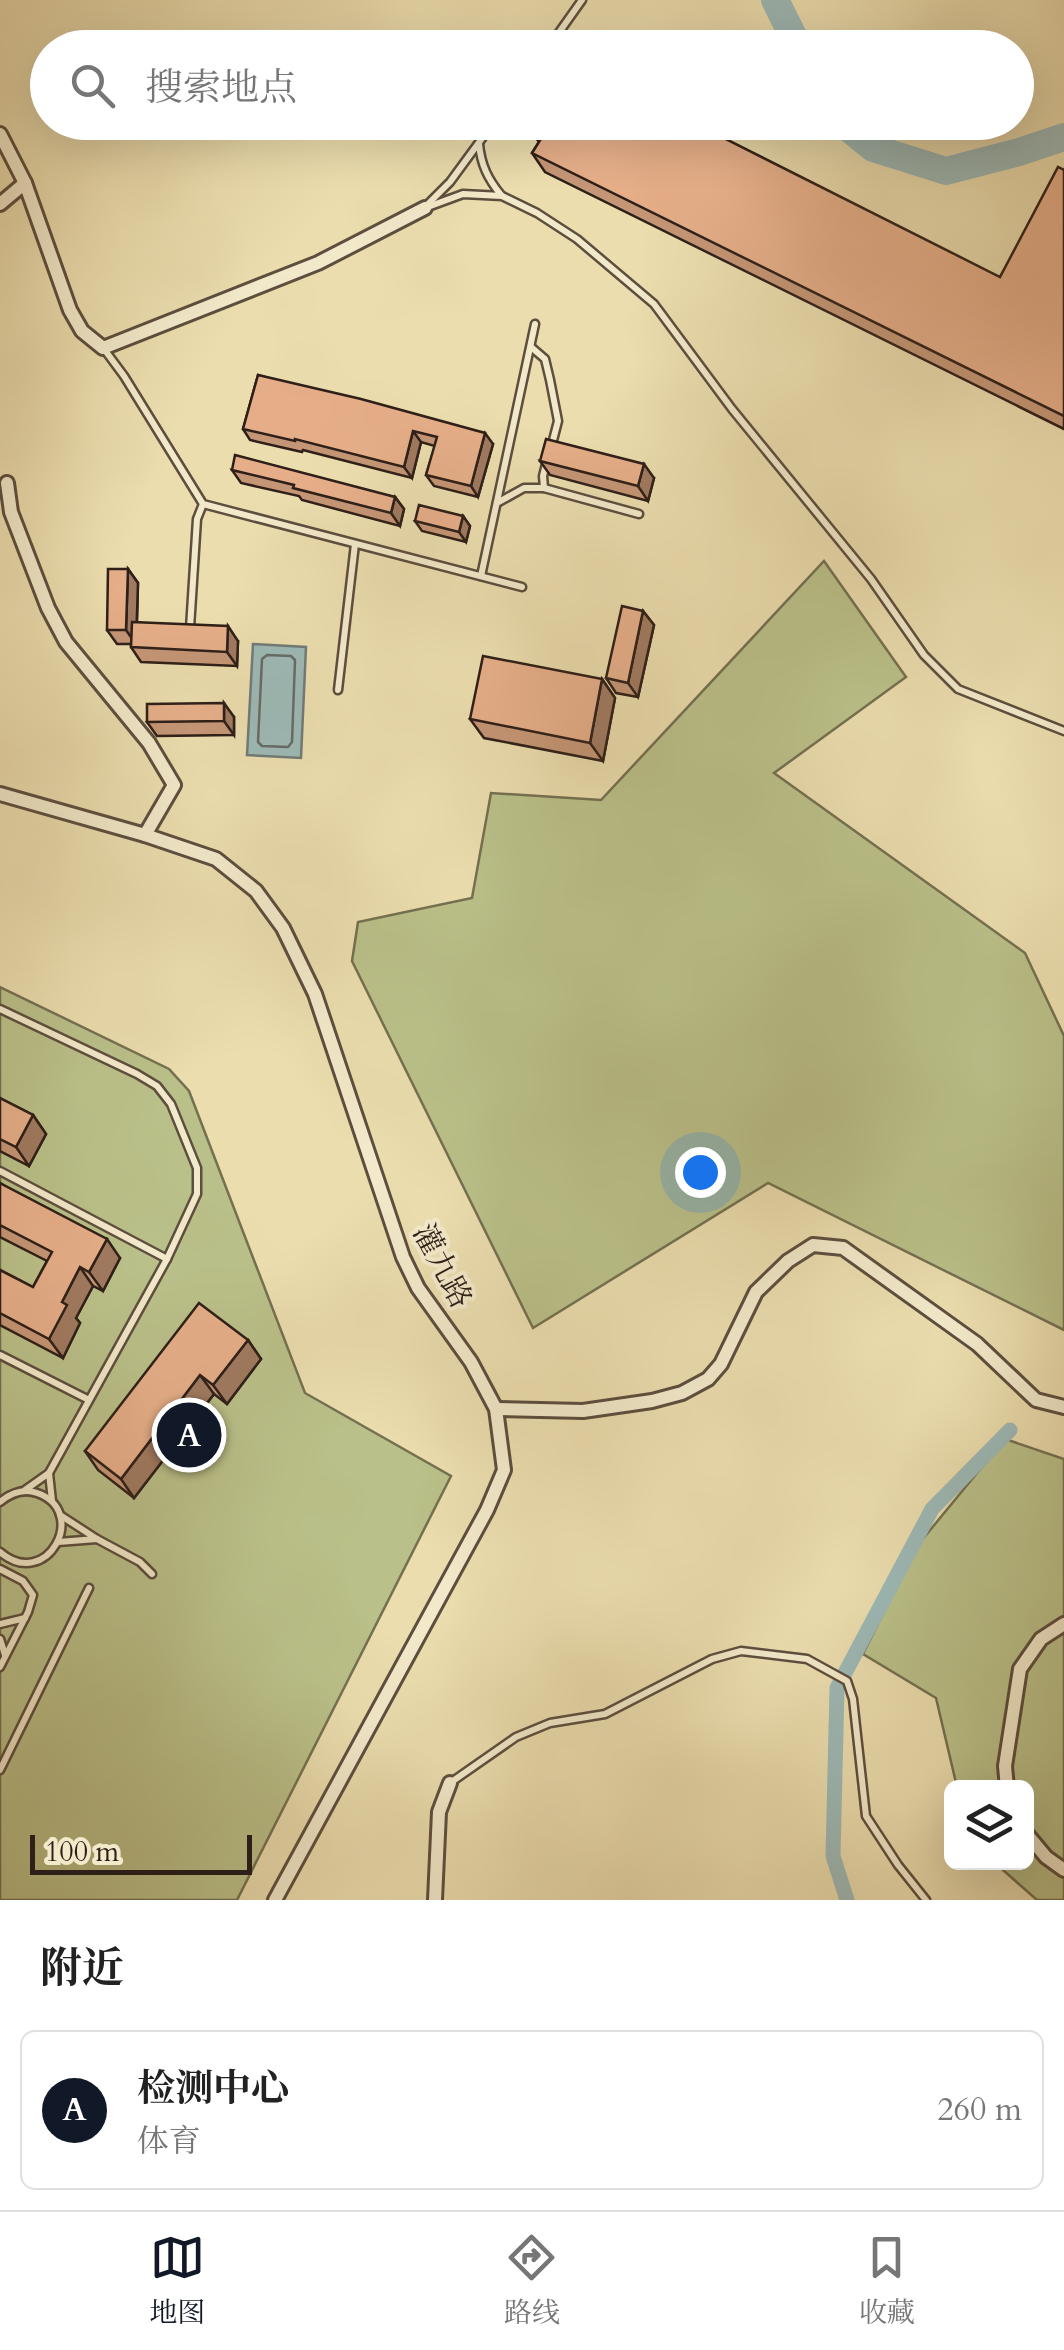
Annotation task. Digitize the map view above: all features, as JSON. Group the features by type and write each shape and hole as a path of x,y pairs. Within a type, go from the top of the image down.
{"street":[{"path":"0,134 24,183 70,310 82,331 103,348 318,263 425,208"},
{"path":"0,204 24,183"},
{"path":"8,483 11,512 48,608 66,642 149,743 174,785 145,835"},
{"name":"灌九路","path":"0,794 145,835 216,860 256,891 283,928 315,994 402,1258 418,1288 471,1362 496,1409 504,1470 487,1510 275,1900"},
{"path":"496,1409 583,1411 652,1402 682,1393 708,1379 721,1364 756,1292 788,1261 813,1245 843,1248 977,1344 1036,1400 1064,1407"},
{"path":"1007,1780 1005,1766 1020,1669 1040,1639 1064,1624"},
{"path":"436,1900 439,1812 450,1783"},
{"path":"1034,1842 1064,1870"}],"lane":[{"path":"561,30 582,0"},
{"path":"425,208 482,140"},
{"path":"479,144 489,181 502,196"},
{"path":"425,208 463,194 502,196 538,212 578,238 654,304 732,410 872,579 924,656 958,688 1064,732"},
{"path":"481,576 536,324"},
{"path":"531,347 545,359 558,421 543,476 544,488"},
{"path":"103,348 203,504 522,587"},
{"path":"497,504 524,488 544,488 638,514"},
{"path":"190,628 196,519 203,504"},
{"path":"338,690 355,544"},
{"path":"0,1009 156,1086 171,1104 197,1168 197,1194 168,1259 50,1473 0,1502"},
{"path":"0,1171 168,1259"},
{"path":"0,1355 89,1400"},
{"path":"0,1552 14,1561 34,1562 53,1551 62,1524 52,1502 50,1473"},
{"path":"22,1491 52,1502"},
{"path":"60,1516 140,1562 152,1574"},
{"path":"58,1542 97,1539"},
{"path":"0,1570 23,1581 33,1594 0,1667"},
{"path":"0,1770 90,1588"},
{"path":"0,1624 25,1618"},
{"path":"0,1639 6,1656"},
{"path":"450,1783 516,1737 550,1722 605,1714 712,1658 741,1651 807,1659 847,1680 853,1699 866,1816 926,1900"}],"green space":[{"path":"824,561 906,677 774,773 1025,953 1064,1036 1064,1330 768,1183 533,1328 352,961 358,922 472,898 491,793 601,800"},
{"path":"0,987 169,1069 189,1091 305,1393 451,1476 237,1900 0,1900"},
{"path":"1005,1439 1064,1459 1064,1900 1037,1900 1003,1870 1034,1870 1034,1780 955,1780 936,1698 863,1654 917,1546"}],"water":[{"path":"253,644 306,647 301,758 247,755"}],"building":[{"path":"540,140 728,140 1000,277 1058,167 1064,170 1064,416 532,153"},
{"path":"258,375 485,433 471,486 426,475 437,437 413,431 404,467 243,429"},
{"path":"546,439 644,464 638,486 540,461"},
{"path":"235,455 395,497 391,513 232,470"},
{"path":"419,505 463,516 459,532 415,521"},
{"path":"108,569 128,569 126,630 107,630"},
{"path":"622,606 643,611 628,683 606,678"},
{"path":"132,622 228,626 227,652 131,647"},
{"path":"483,656 602,679 590,743 470,719"},
{"path":"224,703 224,721 147,722 147,704"},
{"path":"0,1098 33,1115 16,1147 0,1139"},
{"path":"0,1183 107,1239 89,1272 80,1267 62,1302 67,1305 49,1339 0,1313 0,1270 33,1287 52,1252 0,1225"},
{"path":"199,1303 248,1340 213,1385 200,1375 121,1479 85,1451"}],"waterway":[{"path":"775,0 790,30"},
{"path":"863,140 873,148 946,171 1064,137"},
{"path":"847,1900 833,1856 837,1688 932,1509 1010,1430"}],"place":[{"name":"检测中心","path":"189,1435"}]}
